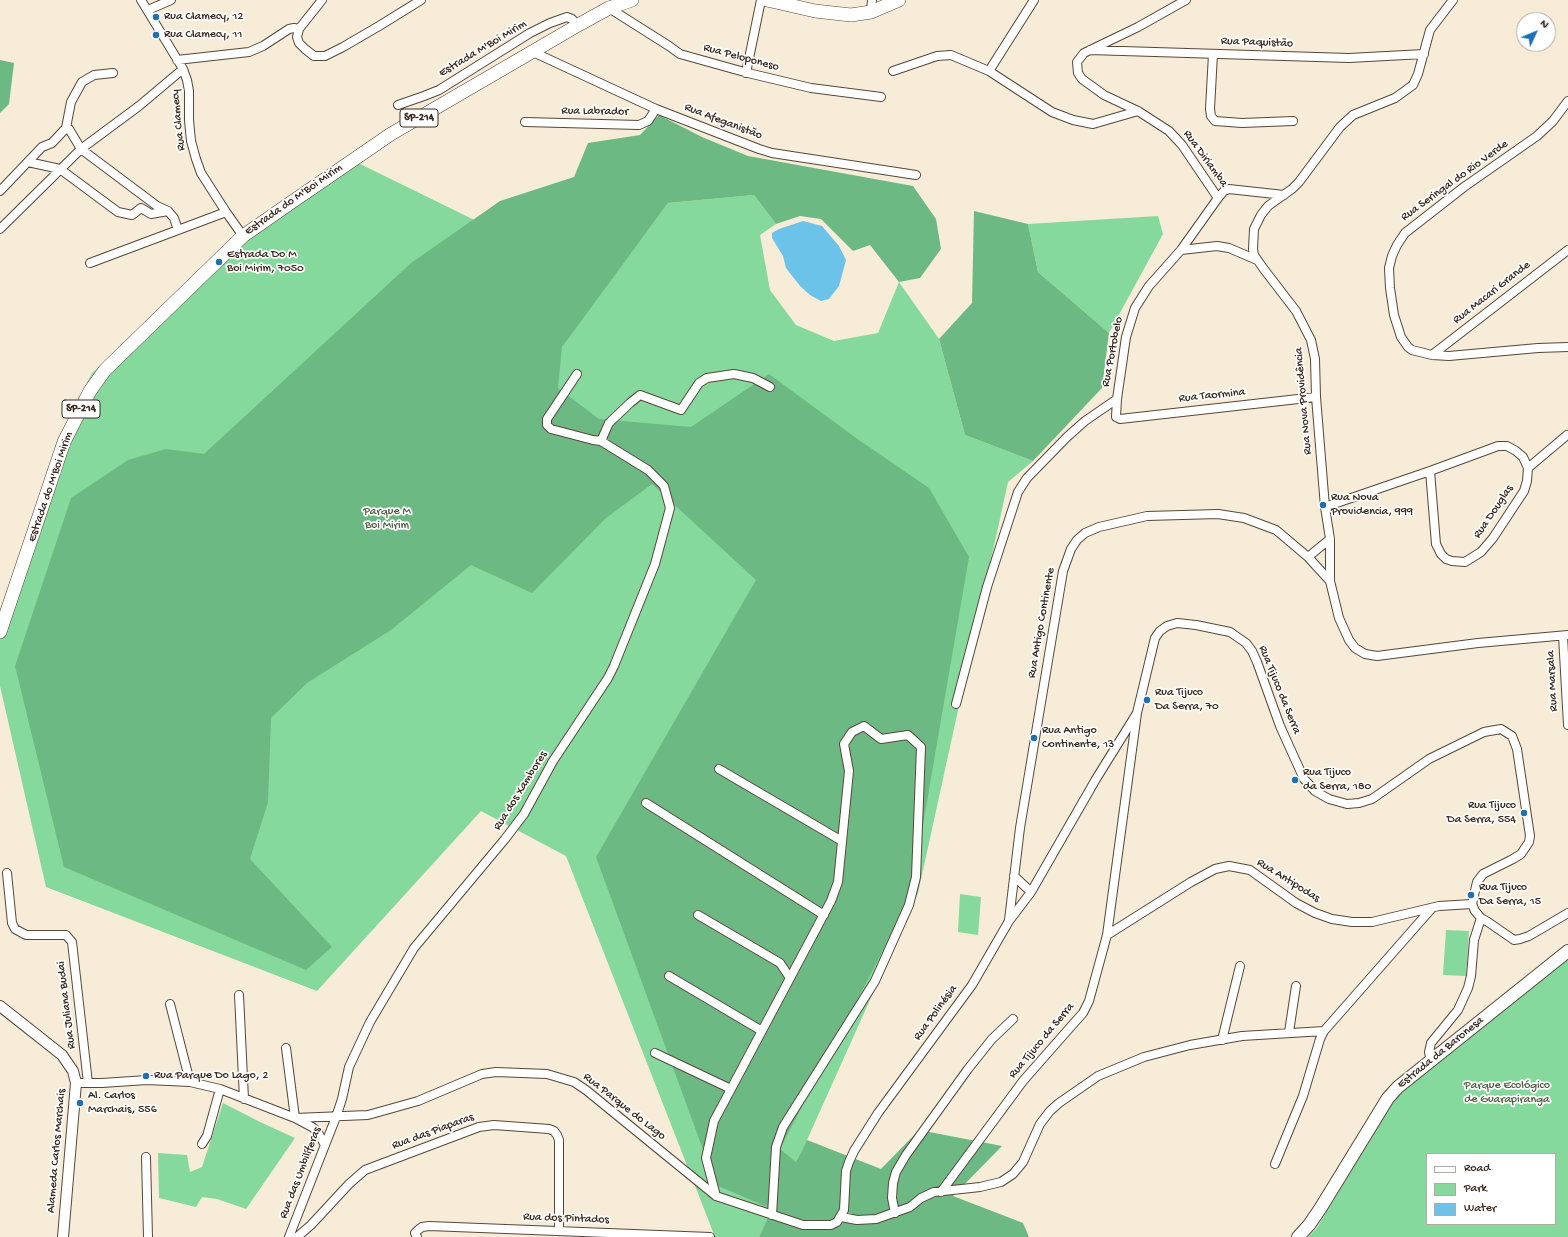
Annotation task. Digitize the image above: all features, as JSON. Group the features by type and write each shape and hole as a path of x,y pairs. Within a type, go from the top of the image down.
{"main road":[{"name":"Estrada do M'Boi Mirim","path":"0,632 64,442 90,391 105,370 243,236 366,150 609,8 632,0"},
{"path":"767,0 815,11 851,15 872,6 899,0"},
{"name":"Estrada da Baronesa","path":"1298,1237 1309,1225 1320,1209 1388,1098 1398,1087 1568,951"}],"street":[{"name":"Rua Clamecy","path":"141,0 177,60 187,80 189,91 190,127 196,159 201,173 243,236"},
{"path":"148,10 171,0"},
{"path":"322,0 299,28 297,40 314,56 325,56 379,26 421,0"},
{"path":"746,73 761,0"},
{"path":"989,71 1034,0"},
{"path":"1089,50 1138,27 1186,0"},
{"name":"Rua Nova Providência","path":"1453,0 1430,30 1424,54 1413,85 1395,98 1353,116 1340,127 1299,182 1268,206 1254,229 1253,249 1258,260 1296,311 1309,334 1315,359 1316,397 1325,507 1330,539 1330,581 1344,632 1355,648 1365,654 1377,656 1478,643 1565,636"},
{"name":"Rua Peloponeso","path":"609,8 680,54 746,73 811,88 881,97"},
{"name":"Estrada M'Boi Mirim","path":"398,105 439,90 530,33 550,23 567,17 572,19 578,26"},
{"path":"177,60 249,52 263,46 289,30 299,28"},
{"name":"Rua Paquistão","path":"1089,50 1349,58 1424,54"},
{"name":"Rua Diriamba","path":"1089,50 1076,62 1078,73 1082,79 1104,95 1138,111 1169,131 1182,145 1218,198 1224,191 1229,189 1284,195"},
{"name":"Rua Afeganistão","path":"533,52 656,109 772,154 916,176"},
{"path":"893,71 937,56 951,54 989,71 1052,112 1073,120 1093,124 1138,111"},
{"path":"1213,54 1210,109 1211,116 1215,121 1242,123 1293,121"},
{"path":"0,229 80,149 139,106 182,69"},
{"path":"0,191 42,147 52,143 66,128 71,102 82,82 94,75 113,73"},
{"name":"Rua Seringal do Rio Verde","path":"1568,101 1553,121 1537,136 1464,187 1405,233 1397,244 1389,268 1394,315 1401,337 1408,347 1420,353 1449,356 1538,348 1568,347"},
{"name":"Rua Labrador","path":"525,122 639,125 648,121 656,109"},
{"path":"66,128 69,129 80,149 158,206 168,211 174,218 178,230"},
{"path":"28,162 60,169 118,212 132,215 141,208 151,214 168,211"},
{"name":"Rua Portobelo","path":"1116,412 1126,337 1135,308 1149,286 1181,250 1218,198"},
{"path":"90,263 226,212"},
{"path":"1181,250 1217,246 1229,248 1258,260"},
{"name":"Rua Macari Grande","path":"1432,355 1568,250"},
{"path":"577,374 547,419 547,425 551,429 601,441 609,423 630,403 640,396 681,410 699,383 707,378 734,374 752,378 770,386"},
{"name":"Rua Taormina","path":"1116,412 1116,416 1120,419 1316,397"},
{"path":"956,704 987,588 1018,492 1027,478 1067,437 1085,421 1117,400"},
{"path":"1325,507 1498,446 1507,446 1516,451 1523,457 1528,468 1567,434"},
{"name":"Rua dos Xambores","path":"336,1117 342,1099 349,1067 370,1022 414,948 515,826 553,761 608,678 652,574 670,508 664,486 648,470 601,441"},
{"name":"Rua Douglas","path":"1430,471 1436,544 1441,554 1446,559 1465,562 1481,552 1493,538 1524,491 1527,481 1528,468"},
{"name":"Rua Antigo Continente","path":"1009,921 1035,732 1063,571 1071,549 1077,540 1085,533 1098,527 1148,516 1218,514 1244,518 1276,530 1308,557 1330,581"},
{"path":"1308,557 1330,539"},
{"name":"Rua Tijuco da Serra","path":"941,1192 1023,1081 1083,1013 1089,1001 1096,980 1107,935 1137,714 1155,638 1160,631 1167,626 1177,623 1196,625 1230,632 1246,643 1257,662 1280,726 1304,779 1315,791 1329,800 1347,804 1359,803 1372,799 1429,760 1484,732 1493,729 1506,730 1516,743 1530,836 1529,842 1521,854 1483,874 1477,882 1472,904"},
{"name":"Rua Marsala","path":"1565,636 1568,725"},
{"name":"Rua Polinésia","path":"841,1217 844,1210 846,1171 854,1151 878,1113 972,985 1009,921 1031,892 1096,779 1137,714"},
{"path":"772,1215 776,1147 783,1127 875,981 909,905 916,877 921,747 908,735 881,739 864,726 852,732 844,744 849,771 838,882 831,901 714,1121 706,1158 716,1196 772,1215 803,1225 826,1226 837,1222 841,1217 857,1220 876,1219 895,1213 934,1192 980,1187 1001,1182 1013,1174 1023,1162 1040,1124 1050,1111 1098,1076 1144,1057 1190,1045 1242,1036 1324,1031"},
{"path":"719,770 842,841"},
{"path":"646,804 824,915"},
{"name":"Rua Antipodas","path":"1107,935 1191,882 1215,869 1229,866 1250,870 1296,903 1315,913 1332,919 1352,922 1372,922 1439,906 1472,904"},
{"name":"Rua Juliana Budai","path":"7,873 12,922 15,929 26,935 66,935 72,942 88,1083"},
{"path":"1014,876 1031,892"},
{"path":"1472,904 1475,911 1481,918 1511,938 1518,940 1529,936 1568,913"},
{"path":"1275,1164 1303,1096 1320,1039 1324,1031 1432,908"},
{"path":"698,915 780,963 790,978"},
{"path":"1431,1062 1429,1052 1431,1043 1458,1010 1468,988 1471,976 1474,940 1481,918"},
{"path":"1222,1040 1240,966"},
{"path":"669,976 762,1031"},
{"path":"1289,1032 1296,986"},
{"path":"239,995 244,1099"},
{"path":"170,1004 190,1082"},
{"name":"Alameda Carlos Marchais","path":"0,1006 62,1055 73,1071 76,1083 63,1237"},
{"path":"895,1213 892,1198 893,1183 896,1172 906,1155 968,1069 992,1039 1013,1019"},
{"path":"286,1048 295,1118"},
{"path":"655,1053 731,1089"},
{"name":"Rua Parque do Lago","path":"295,1118 368,1115 432,1096 482,1074 496,1072 547,1074 574,1082 586,1090 716,1196"},
{"name":"Rua Parque do Lago","path":"76,1083 147,1080 190,1082 220,1089 295,1118 312,1127 317,1131 325,1145"},
{"path":"202,1144 207,1136 220,1089"},
{"name":"Rua das Umbilíferas","path":"288,1237 336,1117"},
{"name":"Rua das Piaparas","path":"297,1237 311,1225 349,1184 366,1170 479,1127 494,1125 549,1128 557,1135 559,1140 560,1230"},
{"path":"146,1157 148,1237"},
{"name":"Rua dos Pintados","path":"417,1237 415,1233 422,1227 429,1226 710,1237"}],"green space":[{"path":"0,60 14,63 9,104 0,113"},
{"name":"Parque M Boi Mirim","path":"659,115 702,137 748,156 913,186 936,219 941,249 920,278 899,282 870,245 853,251 821,219 800,216 776,224 754,195 668,203 562,347 558,388 599,419 691,427 769,374 856,438 929,488 969,557 914,877 906,906 780,1149 796,1162 807,1140 881,1169 919,1130 1002,1146 953,1196 1023,1223 1029,1237 759,1237 772,1209 716,1185 596,857 756,580 652,484 606,518 532,593 471,565 391,630 307,683 271,718 268,802 250,859 332,947 306,970 64,867 15,666 71,498 128,460 166,449 204,454 411,263 500,201 574,177 588,143 640,135"},
{"name":"Parque M Boi Mirim","path":"352,160 607,285 668,203 754,195 776,224 760,235 770,290 796,325 834,341 878,333 899,282 939,339 965,435 1033,461 1008,482 918,893 807,1140 759,1237 715,1237 566,856 481,811 317,991 46,887 0,686 0,629 58,438 92,373 243,236"},
{"path":"974,211 1028,224 1038,272 1109,333 1102,388 1033,461 965,435 939,339 972,303"},
{"path":"1158,216 1163,234 1109,333 1038,272 1028,224"},
{"path":"960,894 981,897 978,935 958,932"},
{"path":"1446,930 1469,931 1466,976 1443,975"},
{"name":"Parque Ecológico de Guarapiranga","path":"1568,953 1568,1237 1308,1237 1316,1229 1402,1088"},
{"path":"223,1103 295,1138 246,1209 217,1199 202,1197 196,1207 159,1198 158,1153 187,1155 190,1172 202,1167"}],"water":[{"path":"803,221 822,226 839,246 846,260 839,286 829,299 821,301 810,295 800,286 786,268 783,256 772,238 772,233 779,229"}],"place":[{"name":"Rua Clamecy, 12","path":"156,17"},
{"name":"Rua Clamecy, 11","path":"156,35"},
{"name":"Estrada Do M Boi Mirim, 7050","path":"219,262"},
{"name":"Rua Nova Providencia, 999","path":"1323,505"},
{"name":"Rua Tijuco Da Serra, 70","path":"1147,700"},
{"name":"Rua Antigo Continente, 13","path":"1034,738"},
{"name":"Rua Tijuco da Serra, 180","path":"1295,780"},
{"name":"Rua Tijuco Da Serra, 554","path":"1524,813"},
{"name":"Rua Tijuco Da Serra, 15","path":"1471,895"},
{"name":"Rua Parque Do Lago, 2","path":"146,1076"},
{"name":"Al. Carlos Marchais, 556","path":"80,1103"}]}
